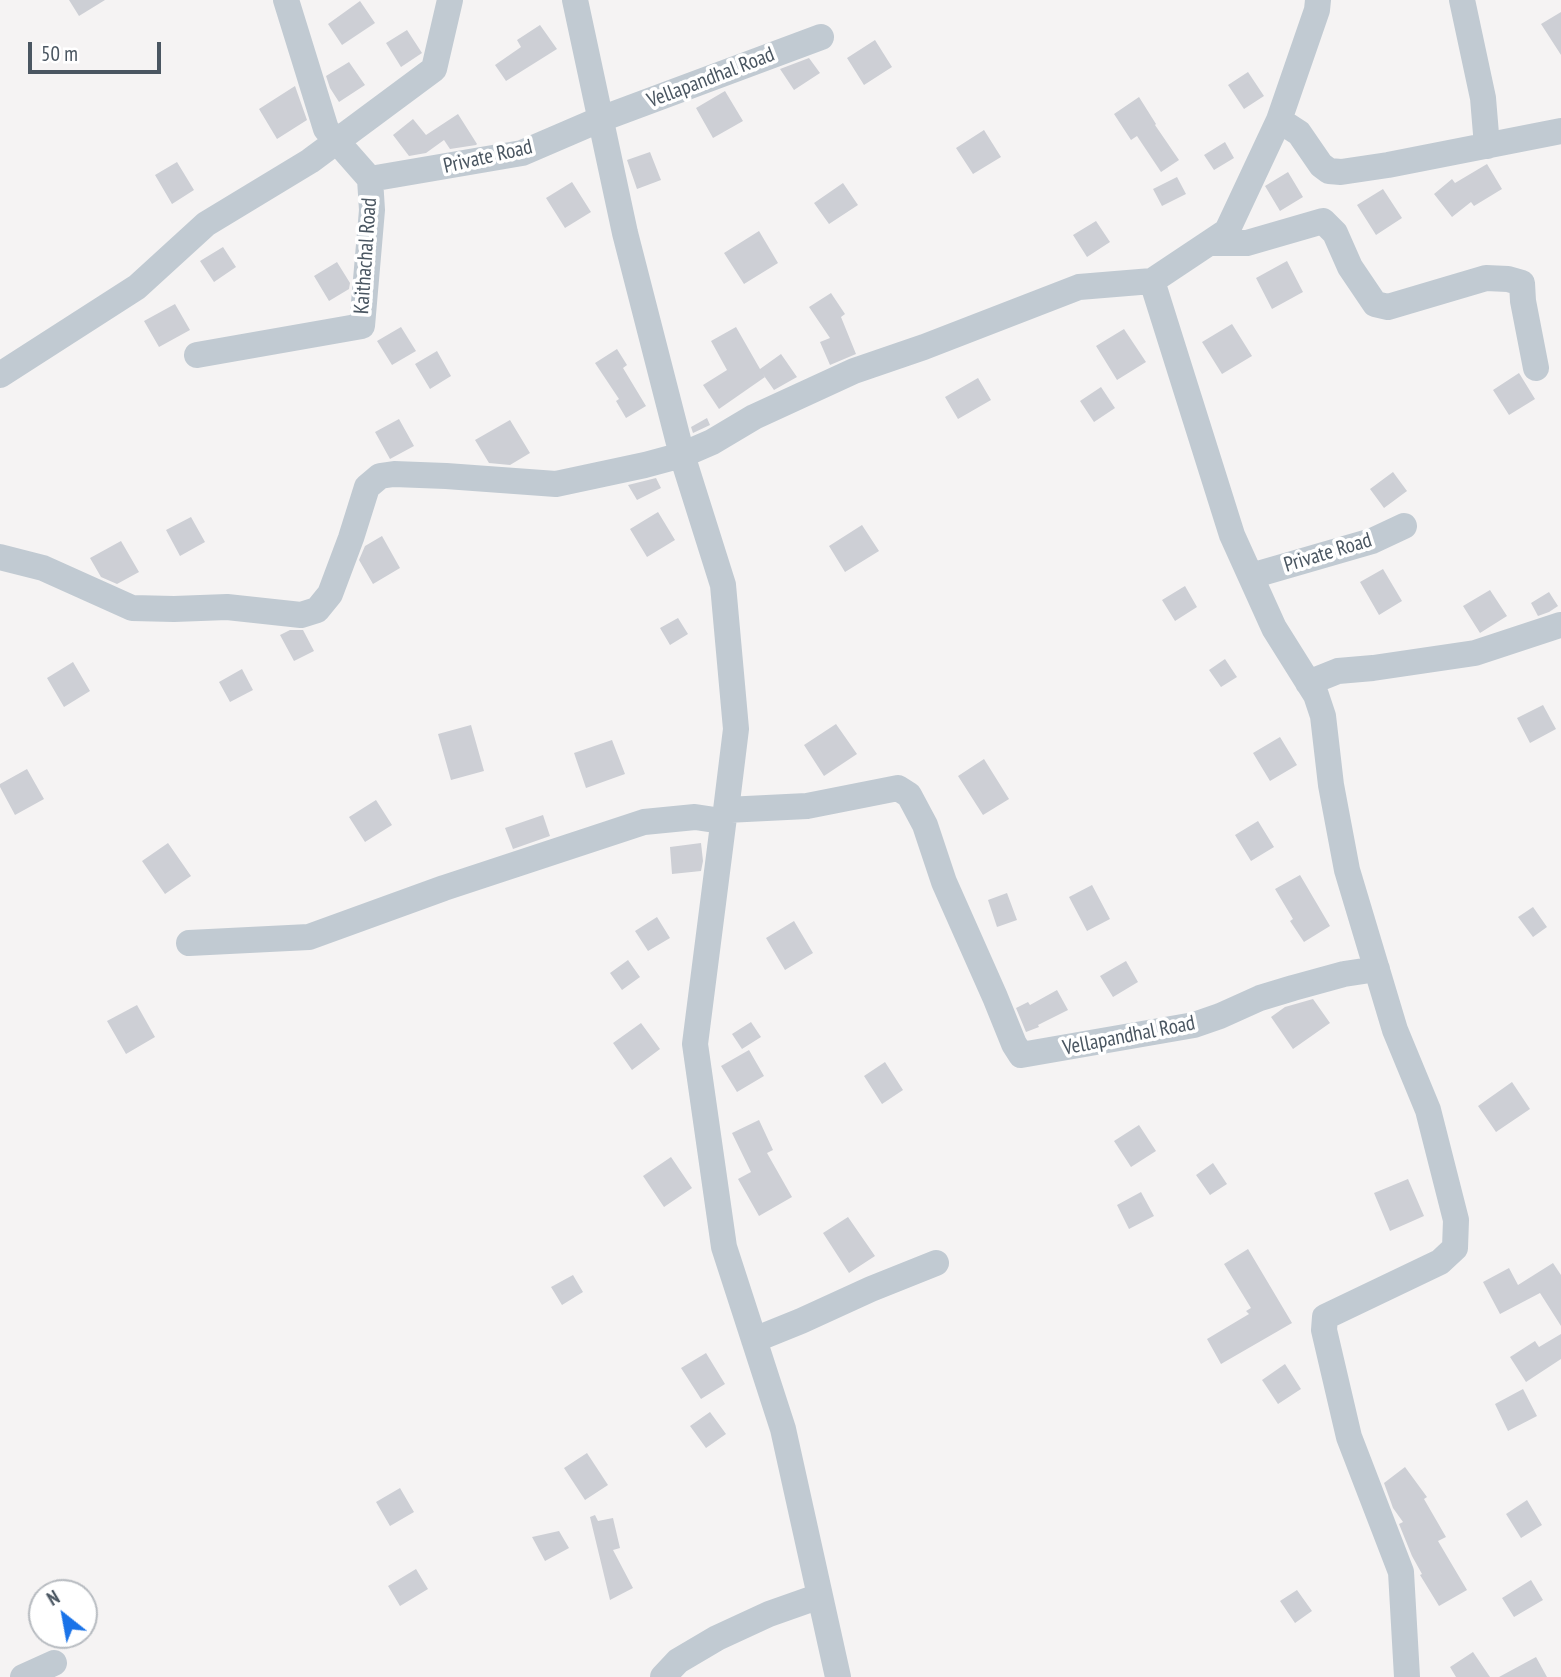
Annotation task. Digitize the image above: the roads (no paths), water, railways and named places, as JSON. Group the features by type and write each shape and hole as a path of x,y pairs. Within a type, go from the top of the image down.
{"street":[{"name":"Kaithachal Road","path":"197,355 362,327 372,210 370,179 326,129 286,0"},
{"path":"0,375 137,287 206,224 310,162 434,68 450,0"},
{"path":"575,0 625,233 681,455 723,585 736,729 695,1044 724,1247 783,1429 838,1677"},
{"path":"0,557 43,568 132,608 228,607 301,615 317,610 330,594 366,487 380,476 446,476 556,484 681,455 712,442 754,417 854,371 1079,287 1152,281 1227,232 1279,120 1317,10 1318,0"},
{"path":"1462,0 1483,98 1487,146"},
{"name":"Vellapandhal Road","path":"601,119 821,37"},
{"name":"Private Road","path":"370,179 522,153 601,119"},
{"path":"1279,120 1299,132 1321,165 1329,171 1340,172 1561,131"},
{"path":"1209,243 1247,243 1322,220 1335,233 1350,267 1375,304 1388,307 1486,278 1522,283 1536,368"},
{"path":"1152,281 1232,535 1274,628 1316,695 1323,716 1331,785 1347,870 1395,1030 1428,1110 1456,1220 1455,1248 1440,1262 1325,1317 1324,1330 1349,1437 1401,1572 1407,1677"},
{"name":"Private Road","path":"1251,576 1372,541 1404,526"},
{"path":"1308,683 1338,671 1475,653 1560,625"},
{"name":"Vellapandhal Road","path":"725,814 807,806 898,788 909,795 922,818 944,883 1021,1055 1194,1025 1260,998 1344,974 1377,969"},
{"path":"189,943 309,937 444,888 644,822 695,817 715,820 725,814"},
{"path":"754,1340 936,1263"},
{"path":"663,1677 677,1661 716,1638 769,1614 820,1596"},
{"path":"23,1677 54,1663"}]}
